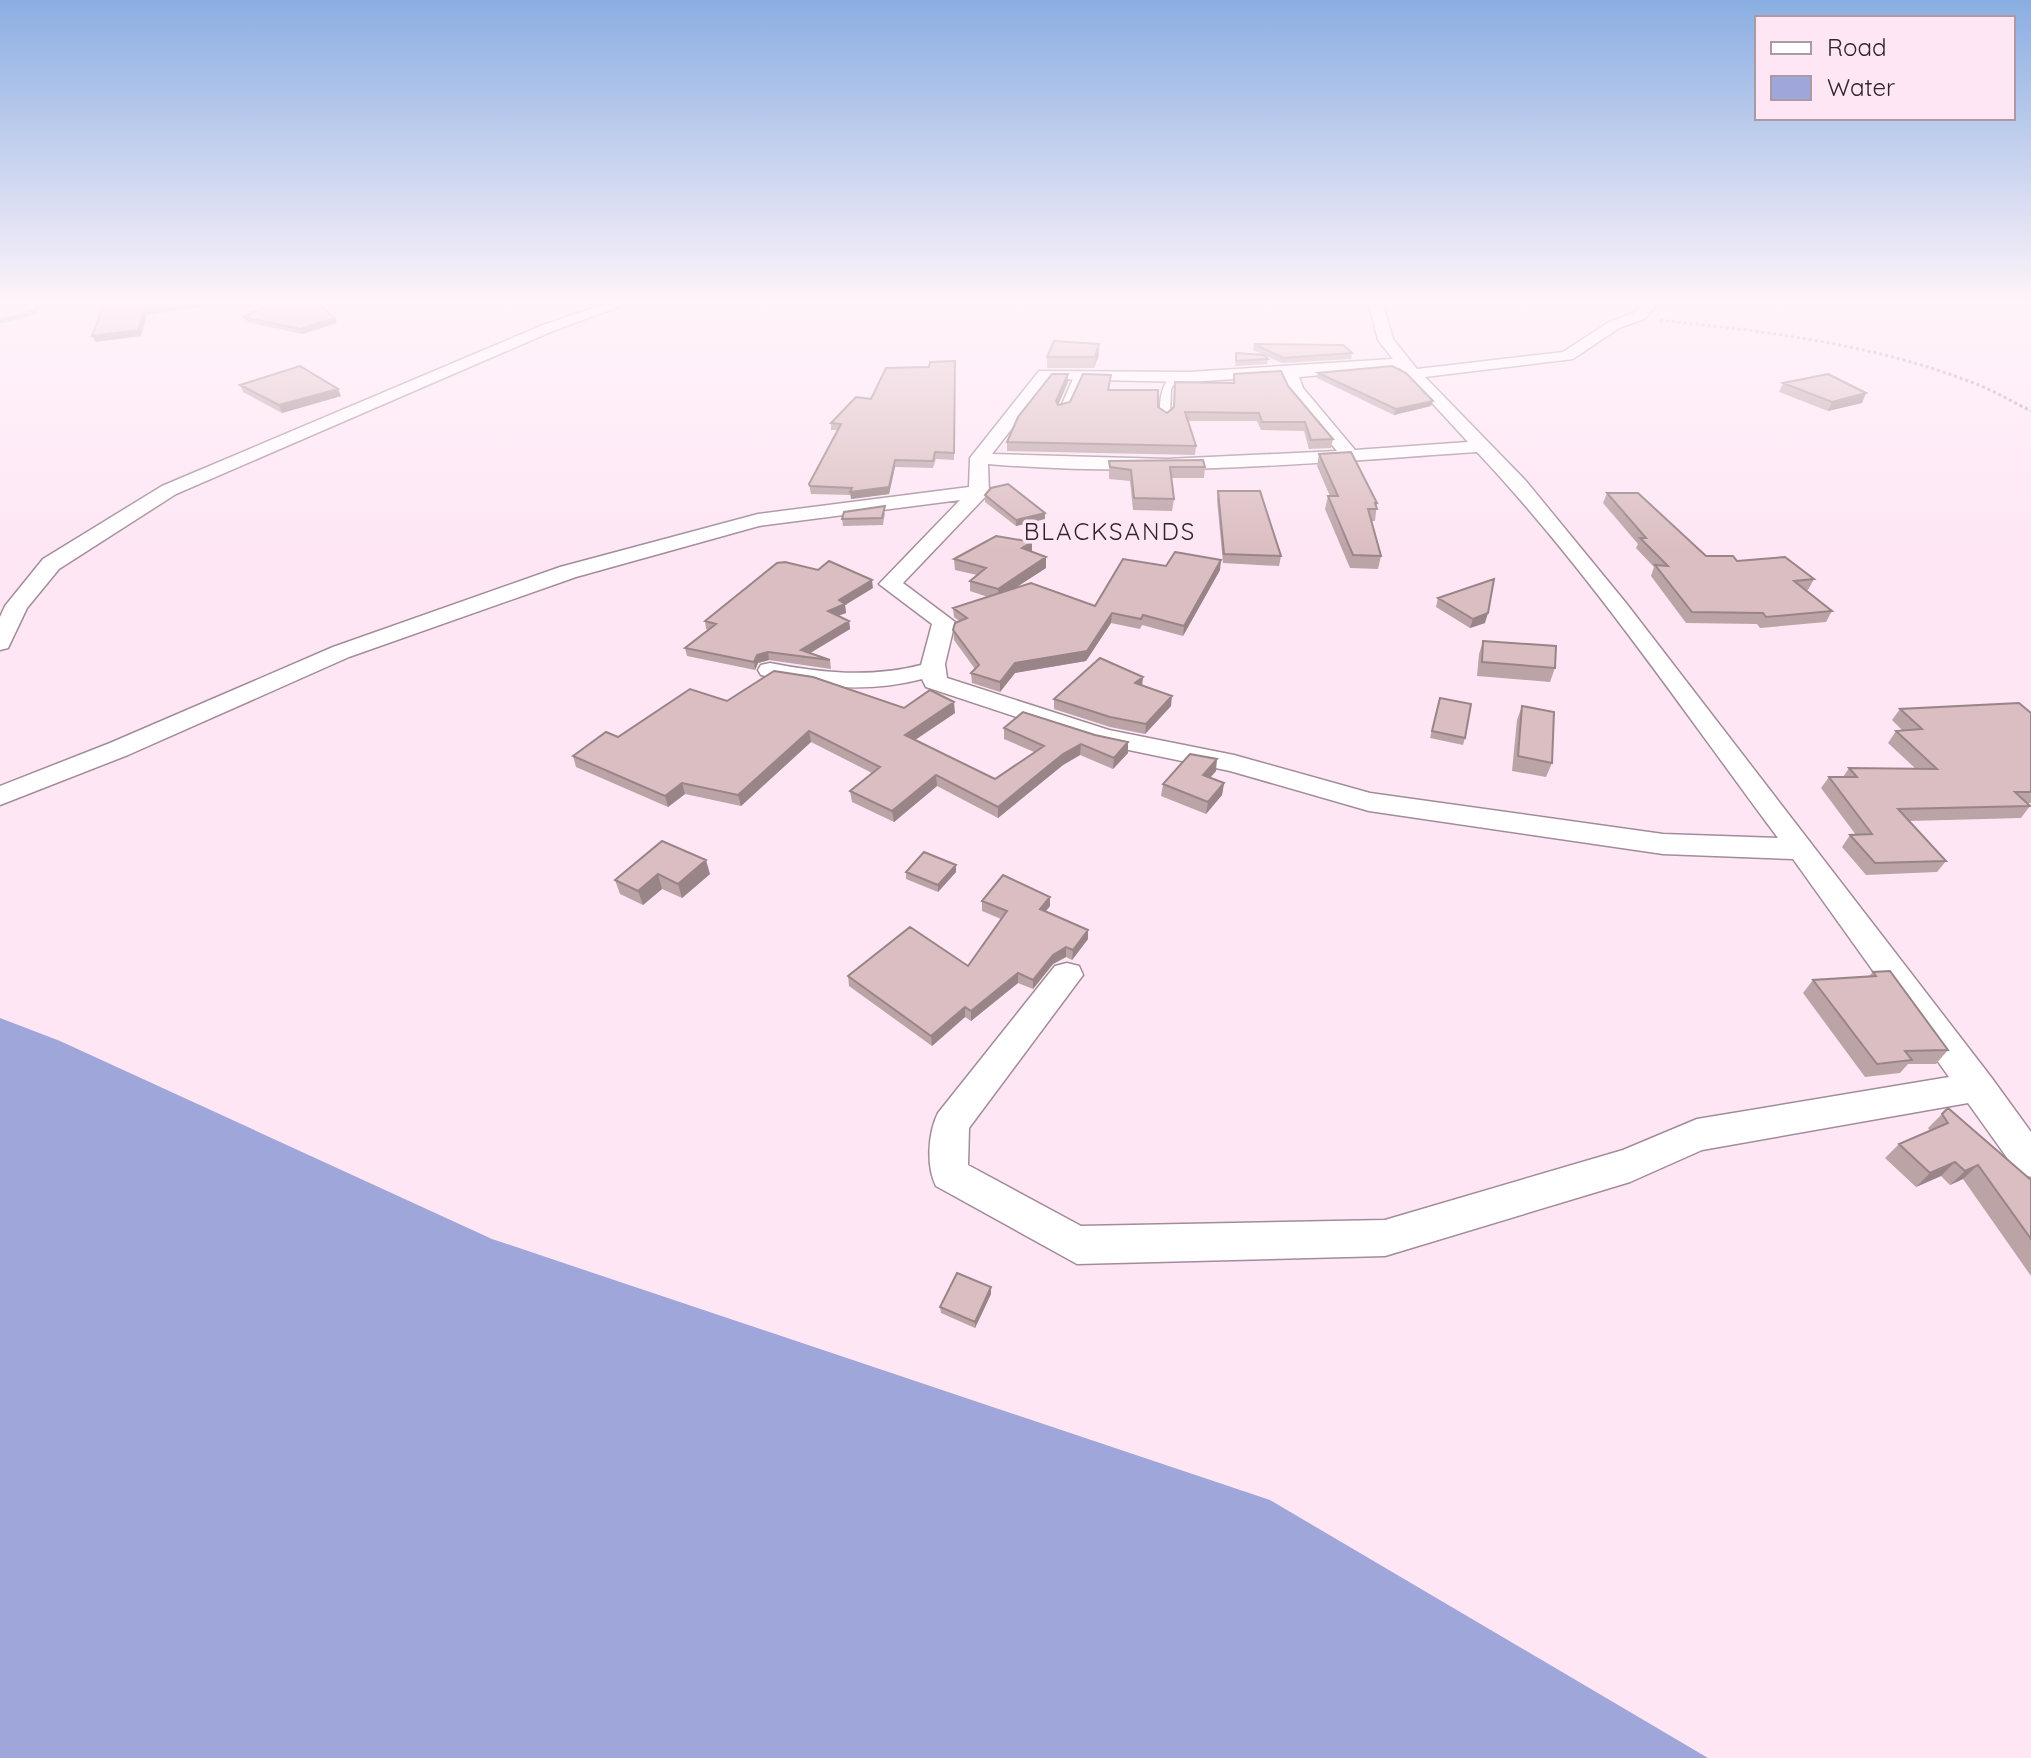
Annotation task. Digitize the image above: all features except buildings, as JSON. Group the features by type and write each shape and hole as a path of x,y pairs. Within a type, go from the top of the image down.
{"street":[{"path":"0,643 16,606 51,564 169,490 412,386"},
{"path":"1036,386 979,458 979,492 890,584 944,622 933,669 935,682 1104,737 1234,763 1369,802 1663,844 1801,849"},
{"path":"1294,386 1350,455"},
{"path":"1425,386 1519,485 1618,608 1801,849 2031,1161"},
{"path":"979,458 1091,466 1481,446"},
{"path":"0,796 119,749 341,652 568,572 758,520 979,492"},
{"path":"770,670 859,683 901,679 933,669"},
{"path":"1067,975 951,1124 949,1174 1077,1245 1385,1238 1630,1165 1697,1135 1978,1087"}],"lane":[{"path":"1062,409 1073,386"},
{"path":"1165,416 1167,386"}],"path":[{"path":"1980,386 2031,411"}],"water":[{"path":"0,1018 60,1041 492,1239 1270,1500 1708,1758 0,1758"}],"district":[{"name":"BLACKSANDS","path":"1110,531"}]}
